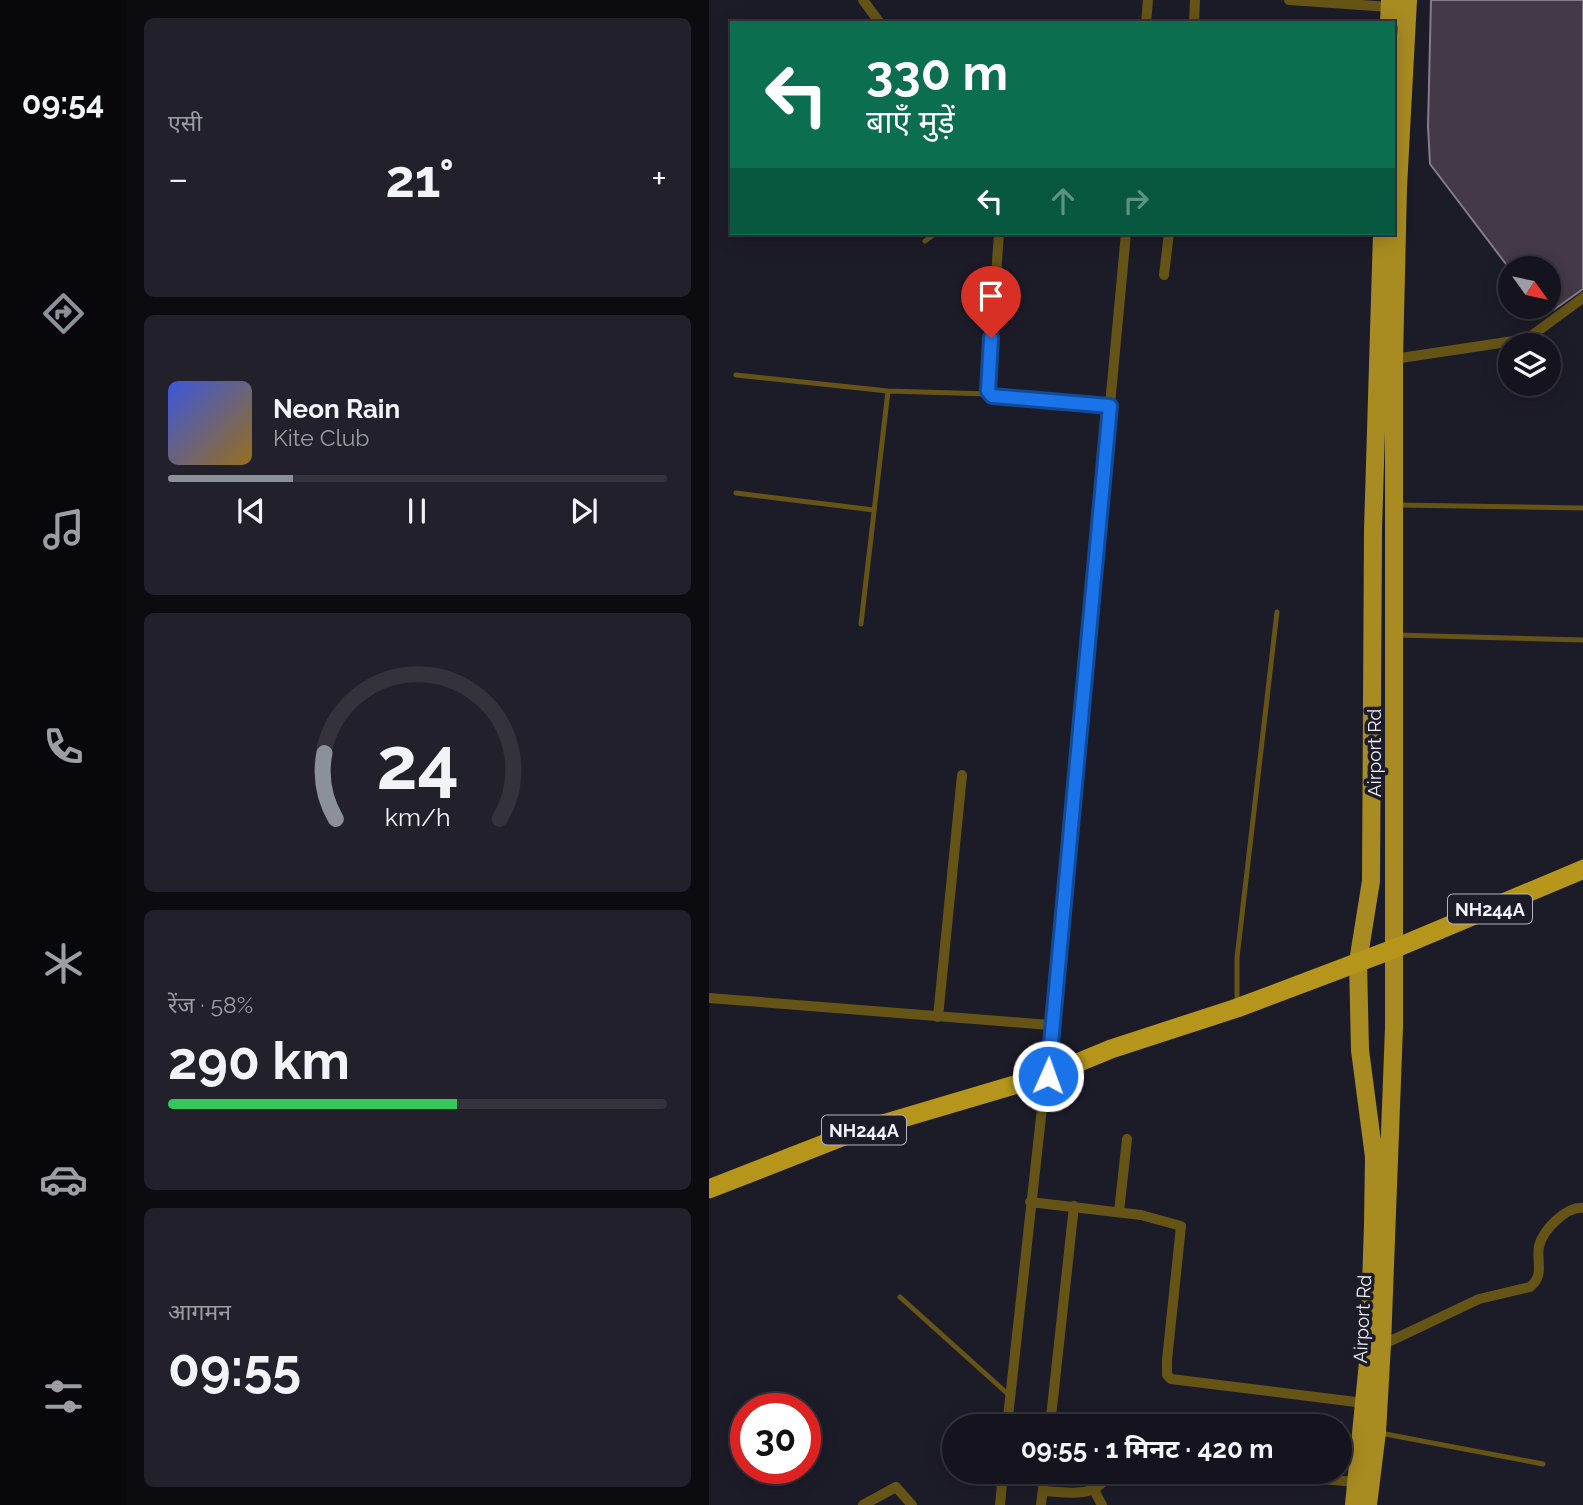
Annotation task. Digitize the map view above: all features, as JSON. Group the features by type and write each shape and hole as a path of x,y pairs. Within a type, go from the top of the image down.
{"highway":[{"name":"NH244A","path":"709,1189 851,1133 1048,1076 1111,1049 1237,1008 1396,948 1583,869"}],"main road":[{"name":"Airport Rd","path":"1368,1505 1377,1432 1382,1345 1396,948 1394,359 1398,187 1408,0"},
{"path":"1354,1505 1364,1403 1374,1157 1360,1050 1358,962 1371,881 1373,530 1382,235"}],"street":[{"path":"863,0 879,21"},
{"path":"1146,21 1148,0"},
{"path":"1194,21 1195,0"},
{"path":"1289,0 1390,10"},
{"path":"999,235 989,394 1110,406"},
{"path":"1008,1414 1030,1202 1048,1076 1050,1025 1060,953 1126,235"},
{"path":"1164,275 1169,235"},
{"path":"1394,359 1527,339 1583,297"},
{"path":"938,1017 962,775"},
{"path":"709,998 1050,1025"},
{"path":"1119,1212 1127,1139"},
{"path":"1030,1202 1167,1220 1182,1229 1167,1360 1169,1378 1192,1384 1364,1403"},
{"path":"1051,1414 1074,1206"},
{"path":"1382,1345 1479,1299 1530,1287 1540,1271 1539,1251 1542,1239 1566,1212 1583,1208"},
{"path":"1352,1482 1357,1482"},
{"path":"1000,1505 1002,1484"},
{"path":"1041,1505 1044,1484"},
{"path":"1043,1491 1094,1490 1101,1484"},
{"path":"863,1505 896,1488 912,1505"},
{"path":"1094,1490 1102,1505"}],"lane":[{"path":"925,241 933,235"},
{"path":"736,375 888,391 989,394"},
{"path":"861,624 888,391"},
{"path":"736,493 874,510"},
{"path":"1394,505 1583,508"},
{"path":"1237,1008 1237,958 1277,612"},
{"path":"1394,635 1583,640"},
{"path":"900,1297 1010,1396"},
{"path":"1377,1432 1543,1464"}],"building":[{"path":"1431,0 1583,0 1583,289 1561,305 1561,256 1500,256 1430,164 1428,126"}],"route":[{"path":"991,338 988,392 992,396 1110,406 1060,953 1050,1025 1048,1076"}]}
